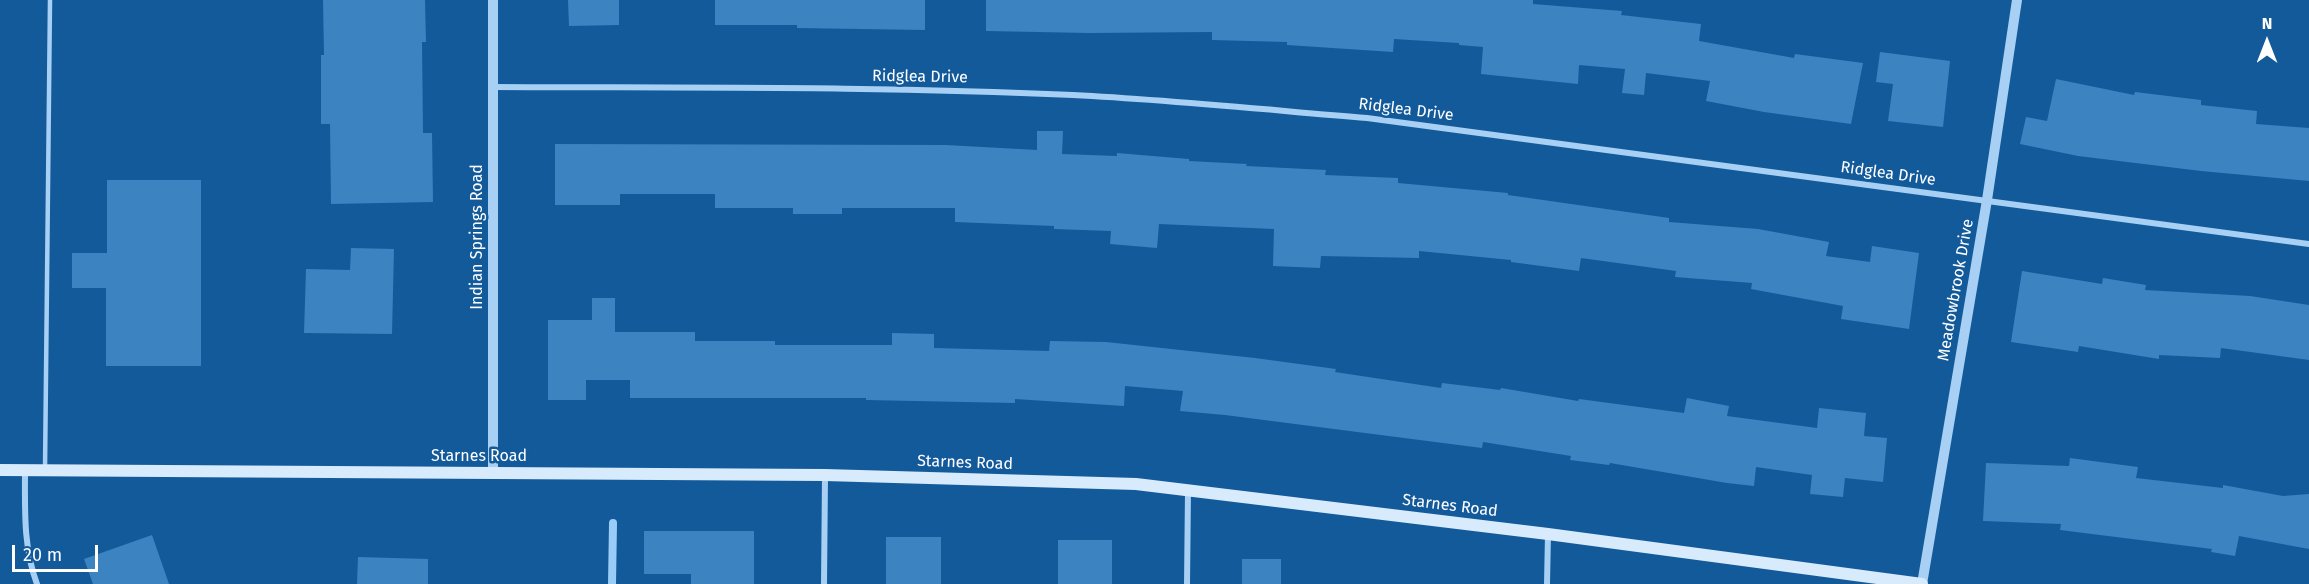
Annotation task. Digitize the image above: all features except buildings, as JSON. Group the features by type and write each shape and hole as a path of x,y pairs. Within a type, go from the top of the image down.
{"main road":[{"name":"Starnes Road","path":"0,470 825,475 1136,484 1548,534 1922,584"}],"street":[{"name":"Indian Springs Road","path":"493,0 493,474"},
{"name":"Meadowbrook Drive","path":"1922,584 1987,200 2017,0"},
{"name":"Ridglea Drive","path":"493,87 898,89 1075,95 1230,106 1367,118 2309,244"},
{"path":"25,470 25,526 31,568 37,584"},
{"path":"824,584 825,475"},
{"path":"1187,584 1188,491"},
{"path":"1547,584 1548,534"}],"lane":[{"path":"45,470 50,0"}],"waterway":[{"path":"612,584 613,523"}]}
